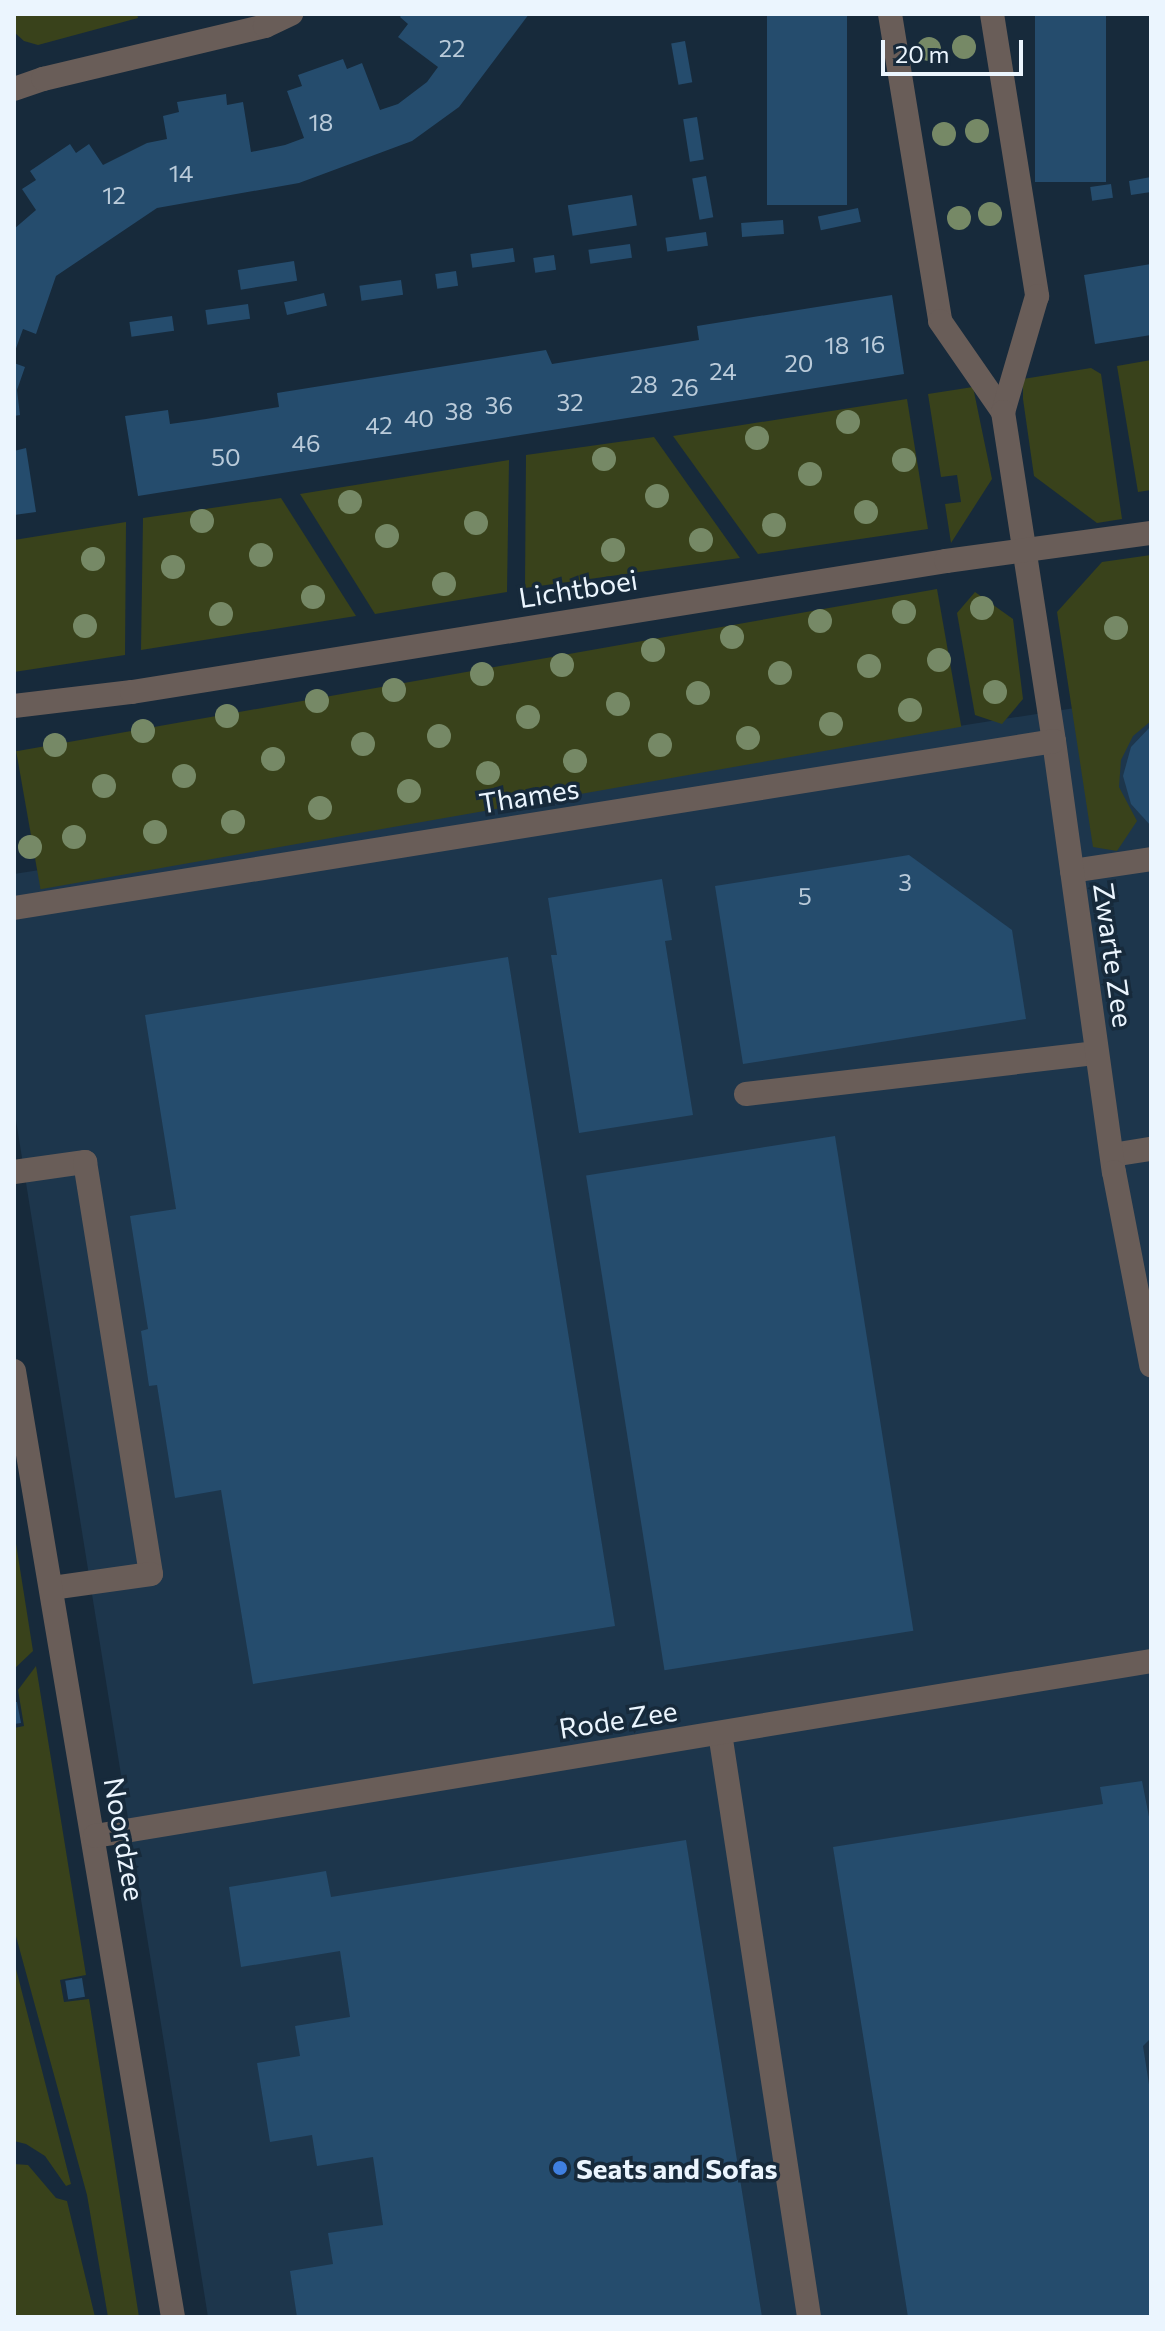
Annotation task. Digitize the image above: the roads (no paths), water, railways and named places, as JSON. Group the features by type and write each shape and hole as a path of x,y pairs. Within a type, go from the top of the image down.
{"street":[{"path":"16,84 265,26 291,14"},
{"path":"890,14 940,321 1003,412"},
{"path":"992,14 1037,296 1003,412"},
{"name":"Zwarte Zee","path":"1003,412 1054,741 1112,1155 1150,1354"},
{"name":"Lichtboei","path":"14,706 132,692 1022,549 1151,533"},
{"name":"Thames","path":"14,908 1054,741"},
{"path":"1072,871 1151,859"},
{"path":"746,1094 1097,1053"},
{"path":"1112,1155 1151,1149"},
{"path":"14,1172 85,1162 151,1574 51,1588"},
{"name":"Noordzee","path":"14,1371 95,1836 173,2317"},
{"name":"Rode Zee","path":"95,1836 1151,1661"},
{"path":"720,1733 809,2317"}],"place":[{"name":"Seats and Sofas","path":"560,2168"}]}
